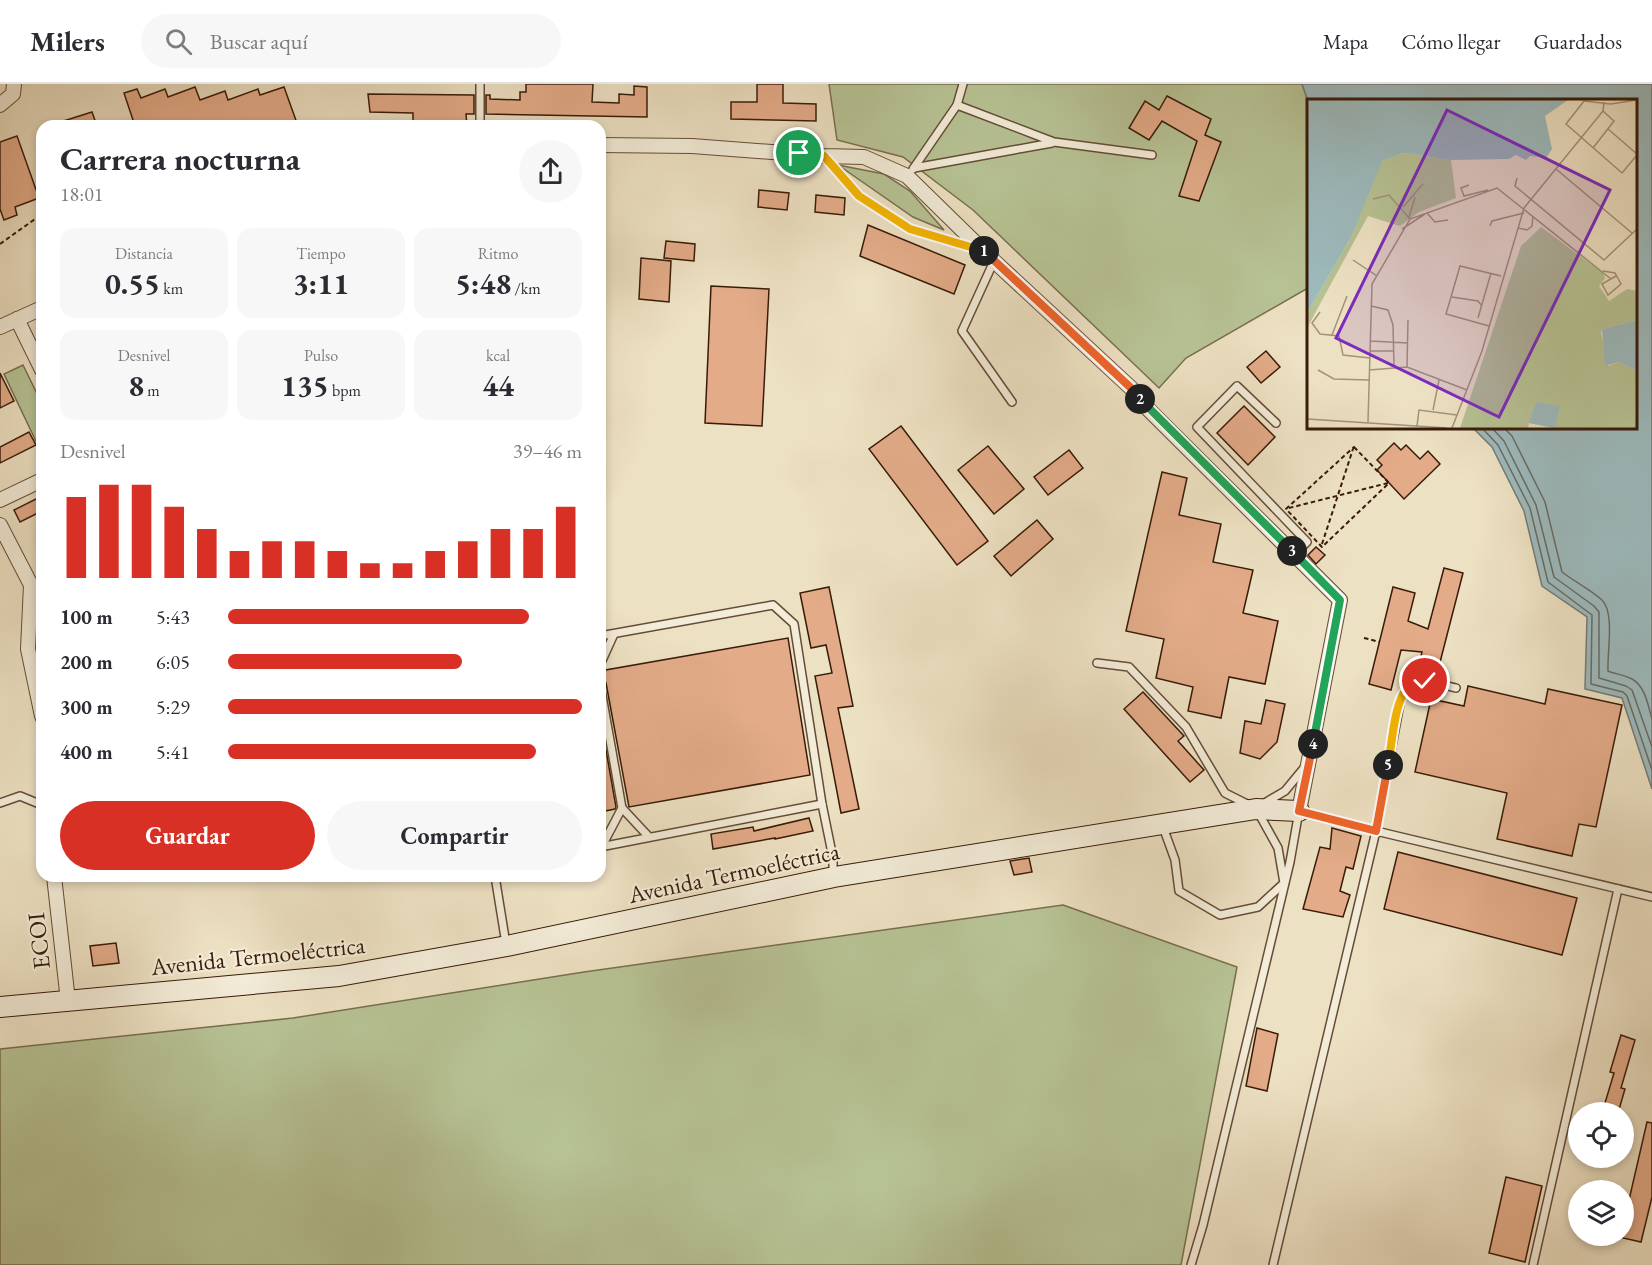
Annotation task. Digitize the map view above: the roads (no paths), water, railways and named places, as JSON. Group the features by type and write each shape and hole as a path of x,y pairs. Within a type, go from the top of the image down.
{"main road":[{"name":"Avenida Termoeléctrica","path":"0,1007 339,976 507,946 834,877 1256,809 1299,811"}],"street":[{"path":"0,105 13,94 14,84"},
{"path":"606,145 692,146 824,156 864,156 910,172 989,256 1131,388 1148,408 1340,600 1299,811"},
{"path":"0,327 36,311"},
{"path":"17,319 36,358"},
{"path":"0,500 36,483"},
{"path":"0,525 36,581"},
{"path":"36,590 28,649 36,687"},
{"name":"ECOI","path":"55,882 68,1001"}],"lane":[{"path":"480,84 480,120"},
{"path":"910,172 957,105 963,84"},
{"path":"957,105 1054,142 1152,155"},
{"path":"910,172 1054,142"},
{"path":"824,156 859,196 910,229 989,256 962,331 1012,402"},
{"path":"1276,423 1237,386 1197,427 1307,542 1295,554"},
{"path":"606,635 772,606 794,624 822,804 833,858 834,877"},
{"path":"606,652 614,634"},
{"path":"1097,663 1129,667 1186,727 1225,793 1256,809 1278,848 1284,883"},
{"path":"1273,1265 1376,831 1401,698 1408,686 1417,681 1456,688"},
{"path":"606,718 622,808 649,837"},
{"path":"1256,809 1285,791 1310,761"},
{"path":"0,803 20,796 36,803"},
{"path":"606,846 822,804"},
{"path":"606,838 622,808"},
{"path":"1191,1265 1203,1225 1290,862 1299,811 1652,897"},
{"path":"1162,824 1175,860 1179,891 1220,915 1258,907 1284,883"},
{"path":"496,882 507,946"},
{"path":"1533,1265 1618,889"}],"water":[{"path":"1302,84 1652,84 1652,789 1622,698 1585,689 1587,617 1542,586 1524,511 1492,447 1474,429 1637,429 1637,99 1307,99"}]}
